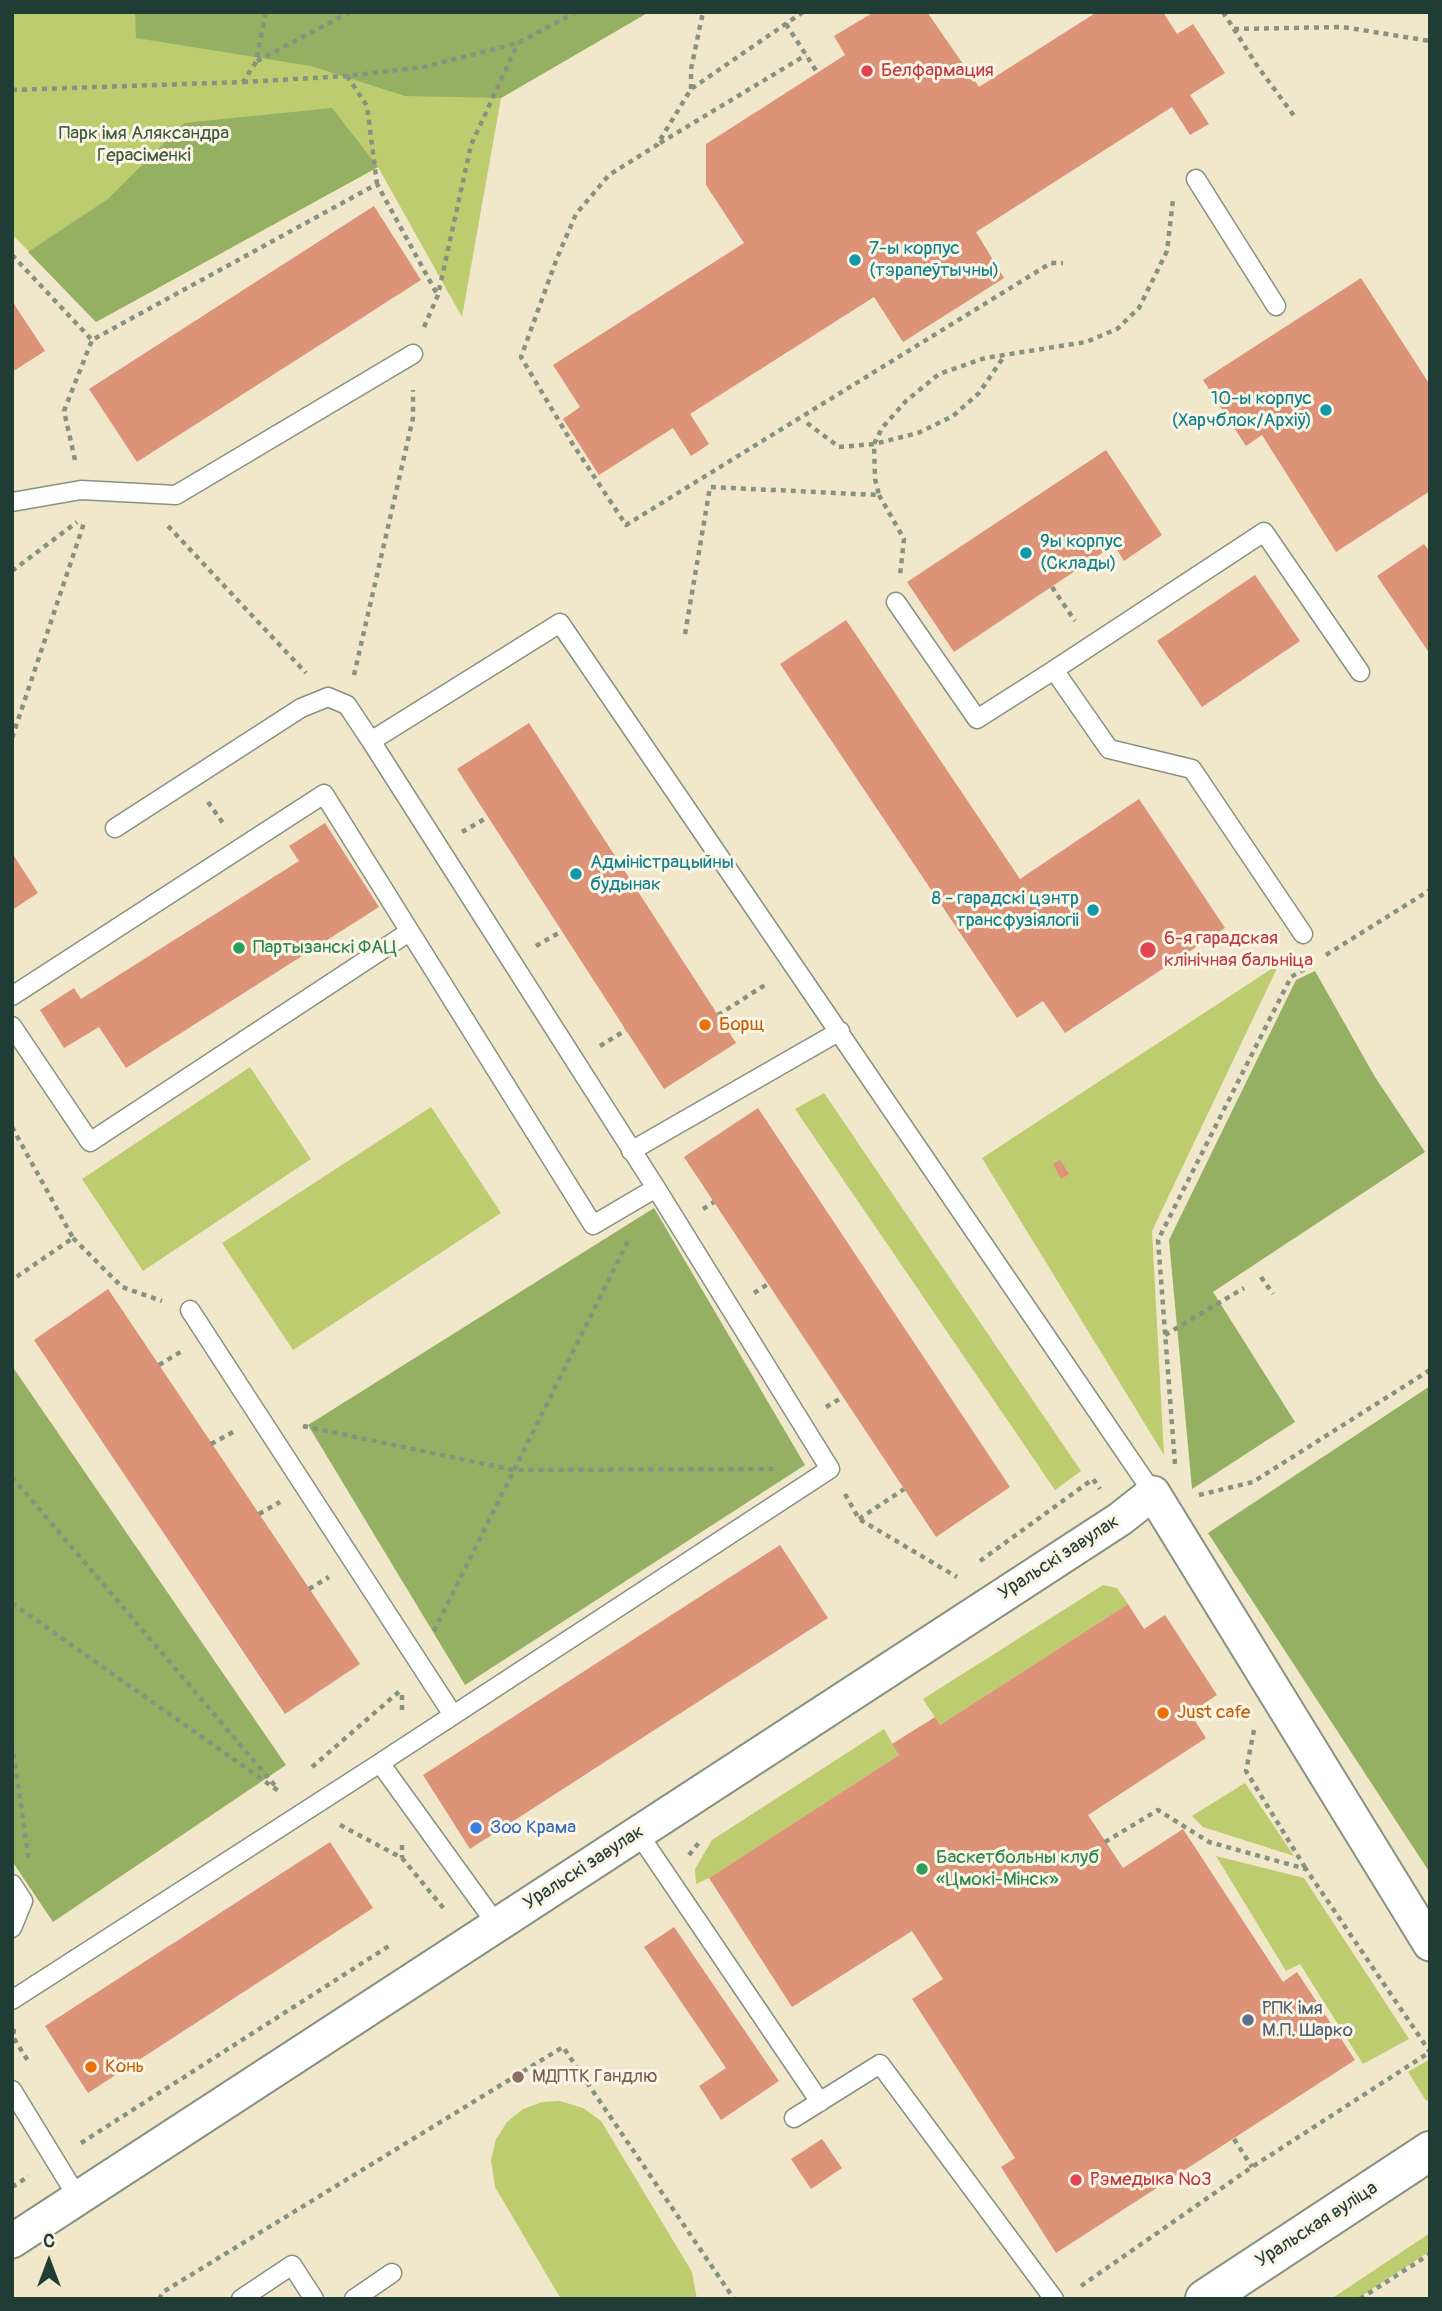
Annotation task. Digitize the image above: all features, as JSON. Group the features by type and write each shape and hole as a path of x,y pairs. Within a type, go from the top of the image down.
{"street":[{"path":"1164,1482 1177,1531 1430,1944"},
{"name":"Уральскі завулак","path":"12,2241 1120,1519 1164,1482"},
{"name":"Уральская вуліца","path":"1205,2299 1430,2151"}],"lane":[{"path":"1196,179 1276,306"},
{"path":"12,502 81,490 176,495 413,354"},
{"path":"897,602 977,719 1264,531 1360,672"},
{"path":"372,741 560,623 840,1031 1164,1482"},
{"path":"1054,670 1108,749 1192,769 1303,934"},
{"path":"12,2000 830,1469 656,1188 347,705 328,697 302,708 115,828"},
{"path":"12,996 324,794 593,1225 656,1188"},
{"path":"12,1026 90,1142 409,932"},
{"path":"631,1151 840,1031"},
{"path":"190,1310 453,1715"},
{"path":"380,1763 497,1925"},
{"path":"638,1833 820,2102"},
{"path":"12,1884 23,1902 12,1928"},
{"path":"794,2118 880,2064 1054,2299"},
{"path":"12,2090 78,2198"},
{"path":"241,2299 292,2265 314,2299"},
{"path":"354,2299 392,2273"}],"path":[{"path":"243,82 256,62 266,12"},
{"path":"256,62 350,12"},
{"path":"12,90 243,82 347,76 424,67 518,43 576,12"},
{"path":"691,89 691,69 703,12"},
{"path":"657,145 691,89 803,12"},
{"path":"1223,12 1258,67 1295,117"},
{"path":"786,24 817,72"},
{"path":"1234,29 1343,27 1430,41"},
{"path":"347,76 367,106 377,184 438,295 471,145 518,43"},
{"path":"806,55 609,175 576,214 557,257 521,356 626,524 1051,263 1063,263"},
{"path":"81,490 64,411 92,340 377,184"},
{"path":"904,539 879,495 875,478 874,444 882,428 906,401 939,374 985,358 1086,342 1117,329 1139,308 1167,251 1174,193"},
{"path":"12,255 92,340"},
{"path":"347,705 413,418 413,354"},
{"path":"807,424 839,447 874,444 918,433 953,416 979,393 1006,354"},
{"path":"685,634 709,487 879,495"},
{"path":"136,492 328,697"},
{"path":"12,571 86,516 12,738"},
{"path":"1052,587 1092,645"},
{"path":"1164,1482 1165,1335 1158,1240 1291,977 1430,890"},
{"path":"718,1015 795,965"},
{"path":"12,1127 73,1238 122,1287 190,1310"},
{"path":"402,1749 402,1690 419,1662 656,1188"},
{"path":"12,1280 73,1238"},
{"path":"1261,1277 1273,1294"},
{"path":"1165,1335 1244,1288"},
{"path":"1177,1531 1176,1485 1199,1495 1253,1482 1430,1370"},
{"path":"259,1417 513,1470 830,1469 859,1519 957,1577"},
{"path":"12,1477 282,1793 12,1603"},
{"path":"859,1519 904,1489"},
{"path":"402,1793 402,1858"},
{"path":"310,1808 402,1858 445,1910 473,1892"},
{"path":"1074,2291 1252,2167 1430,2052 1306,1869 1209,1842 1158,1810 1105,1842"},
{"path":"12,2187 398,1940"},
{"path":"159,2299 163,2292 563,2047 734,2299"},
{"path":"1234,2138 1252,2167"},
{"path":"1360,2299 1430,2254"}],"green space":[{"name":"Парк імя Аляксандра Герасіменкі","path":"12,12 649,12 501,98 462,317 378,167 96,322 12,234"},
{"path":"135,12 649,12 501,98 405,96 311,66 136,38"},
{"path":"332,108 378,167 96,322 28,252 108,199 184,123"},
{"path":"1279,964 1152,1231 1164,1455 982,1158"},
{"path":"1315,971 1375,1077 1425,1152 1213,1292 1295,1422 1192,1489 1169,1240 1296,980"},
{"path":"250,1067 311,1159 143,1271 82,1179"},
{"path":"824,1093 1081,1471 1055,1490 795,1109"},
{"path":"431,1107 501,1213 293,1350 222,1243"},
{"path":"654,1208 805,1465 465,1685 308,1425"},
{"path":"12,1366 286,1765 53,1922 12,1861"},
{"path":"1430,1386 1430,1873 1208,1533"},
{"path":"1103,1585 1117,1588 1128,1604 940,1725 923,1699"},
{"path":"884,1729 899,1755 696,1884 695,1869 712,1840"},
{"path":"1245,1783 1294,1856 1203,1827 1192,1816"},
{"path":"1216,1856 1304,1878 1409,2039 1363,2064 1300,1964 1286,1971"},
{"path":"1430,2059 1430,2098 1426,2101 1408,2072"},
{"path":"560,2101 583,2108 601,2121 692,2272 697,2299 561,2299 495,2187 491,2160 496,2139 507,2122 523,2109 542,2102"},
{"path":"1430,2233 1430,2251 1357,2299 1331,2299"}],"building":[{"name":"7-ы корпус (тэрапеўтычны)","path":"874,12 927,12 979,87 1097,12 1163,12 1177,34 1193,24 1225,73 1190,95 1209,124 1190,135 1172,107 976,232 1004,278 903,342 874,297 690,414 709,444 691,456 673,428 599,475 563,419 580,407 553,365 744,243 706,185 706,144 845,55 834,36"},
{"path":"374,206 421,280 137,462 89,389"},
{"name":"10-ы корпус (Харчблок/Архіў)","path":"1361,278 1430,385 1430,491 1336,552 1262,435 1246,446 1203,380"},
{"path":"12,301 45,351 12,372"},
{"name":"9ы корпус (Склады)","path":"1106,450 1162,535 1124,561 1114,545 954,652 907,582"},
{"path":"1424,544 1430,552 1430,654 1377,576"},
{"path":"1255,575 1300,641 1202,707 1157,641"},
{"path":"846,620 1020,879 1139,799 1225,928 1065,1033 1043,1001 1017,1018 780,664"},
{"name":"Адміністрацыйны будынак","path":"529,723 736,1043 664,1089 457,769"},
{"name":"Партызанскі ФАЦ","path":"325,823 379,907 126,1068 99,1027 64,1048 40,1010 74,988 81,999 299,861 289,846"},
{"path":"12,853 38,893 12,910"},
{"path":"758,1108 1010,1487 936,1537 684,1157"},
{"path":"1060,1160 1069,1174 1061,1179 1053,1164"},
{"path":"108,1289 360,1664 285,1714 34,1340"},
{"path":"780,1545 828,1618 470,1849 423,1775"},
{"path":"1128,1604 1144,1629 1165,1615 1217,1695 1190,1713 1206,1738 1088,1815 1123,1868 1183,1829 1283,1982 1297,1972 1355,2060 1056,2253 1001,2167 1015,2158 912,1999 943,1979 912,1931 792,2007 709,1878 899,1755 892,1744 935,1717 940,1725"},
{"path":"330,1842 373,1908 88,2093 45,2026"},
{"path":"674,1927 779,2081 721,2120 699,2086 726,2068 644,1947"},
{"path":"822,2139 842,2168 811,2189 791,2159"}],"place":[{"name":"Белфармация","path":"867,71"},
{"name":"7-ы корпус (тэрапеўтычны)","path":"855,260"},
{"name":"10-ы корпус (Харчблок/Архіў)","path":"1326,410"},
{"name":"9ы корпус (Склады)","path":"1026,553"},
{"name":"Адміністрацыйны будынак","path":"576,874"},
{"name":"8 - гарадскі цэнтр трансфузіялогіі","path":"1093,910"},
{"name":"Партызанскі ФАЦ","path":"239,948"},
{"name":"6-я гарадская клінічная бальніца","path":"1148,950"},
{"name":"Борщ","path":"705,1025"},
{"name":"Just cafe","path":"1163,1713"},
{"name":"Зоо Крама","path":"476,1828"},
{"name":"Баскетбольны клуб «Цмокі-Мінск»","path":"922,1869"},
{"name":"РПК імя М.П. Шарко","path":"1248,2020"},
{"name":"Конь","path":"91,2067"},
{"name":"МДПТК Гандлю","path":"518,2077"},
{"name":"Рэмедыка №3","path":"1076,2180"}]}
